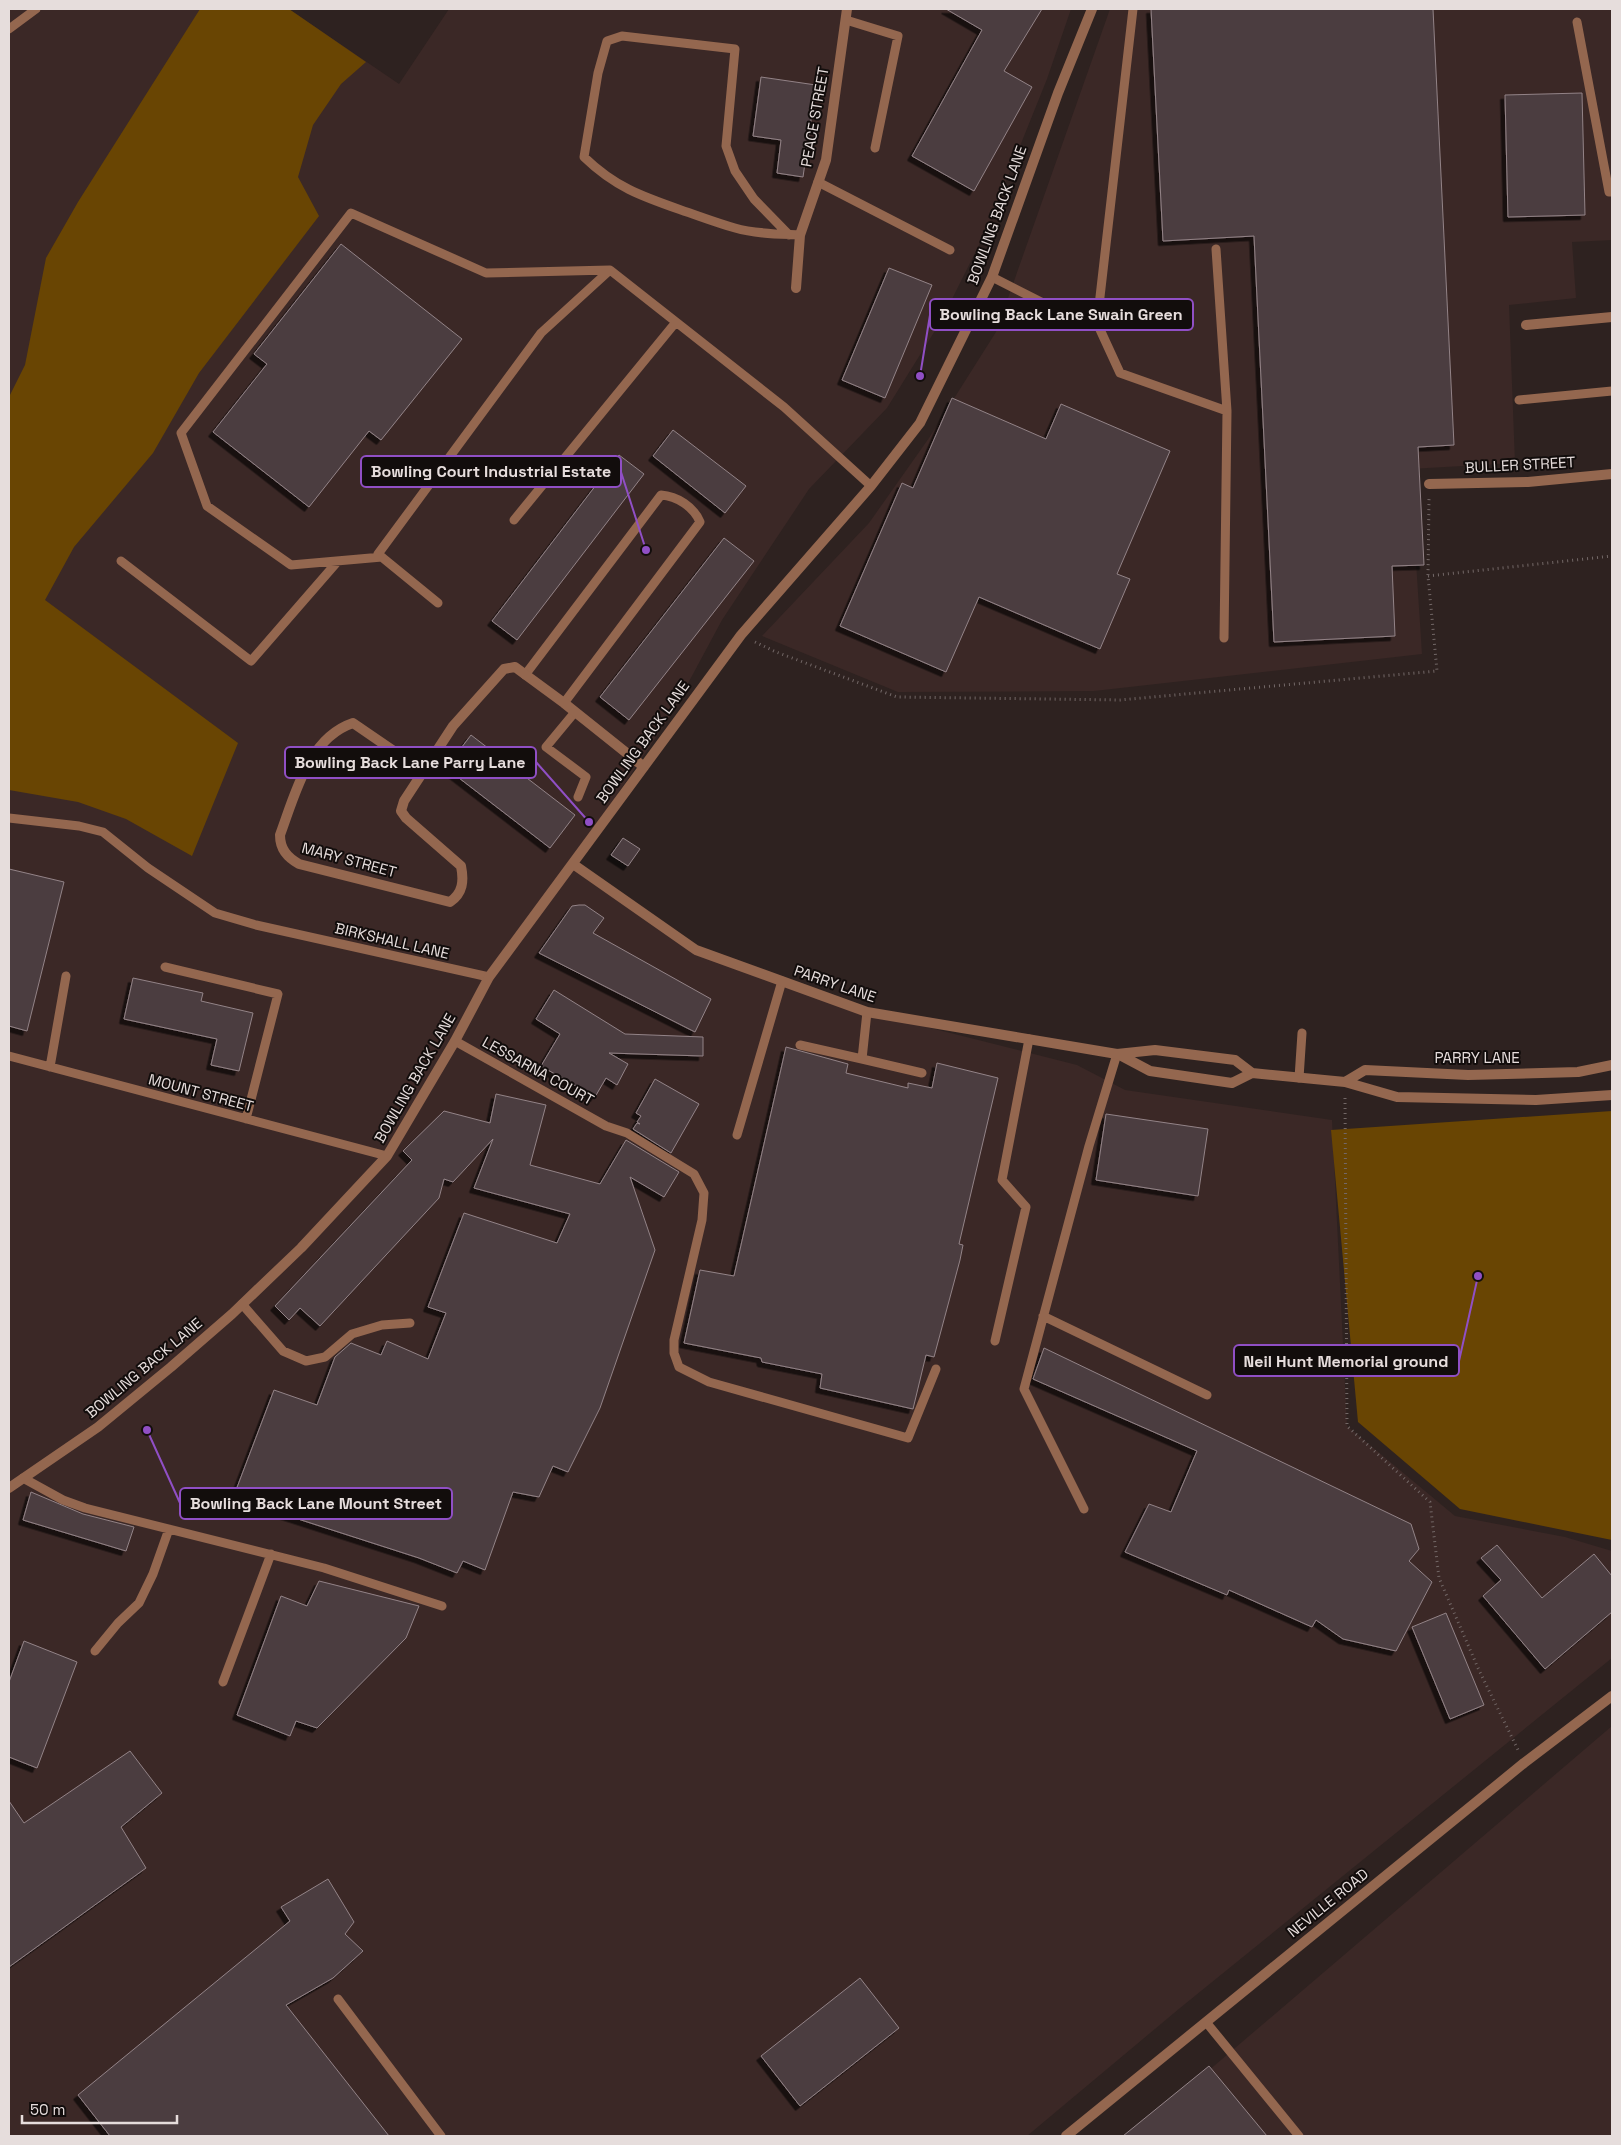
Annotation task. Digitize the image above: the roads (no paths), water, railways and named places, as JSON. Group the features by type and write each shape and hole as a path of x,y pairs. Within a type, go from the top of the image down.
{"street":[{"name":"PEACE STREET","path":"796,288 800,235 826,160 847,9"},
{"name":"BOWLING BACK LANE","path":"9,1488 98,1427 171,1367 301,1248 387,1156 455,1041 489,977 740,635 871,486 920,423 992,277 1058,93 1092,9"},
{"path":"1526,325 1612,317"},
{"name":"BULLER STREET","path":"1429,484 1528,482 1612,474"},
{"name":"MARY STREET","path":"422,770 353,723 343,726 331,734 306,768 280,835 280,845 289,858 299,864 450,902 457,897 464,878 461,866 406,818 401,811 404,801 422,770 453,726 504,669 515,668 525,675 564,703 644,767"},
{"name":"PARRY LANE","path":"572,864 696,950 867,1012 1117,1054 1155,1050 1234,1060 1252,1073 1345,1082 1397,1098 1527,1100 1612,1095"},
{"name":"PARRY LANE","path":"1117,1054 1150,1070 1232,1083 1252,1073"},
{"name":"PARRY LANE","path":"1345,1082 1365,1070 1468,1075 1578,1072 1612,1065"},
{"name":"NEVILLE ROAD","path":"1066,2136 1524,1763 1612,1696"}],"lane":[{"path":"9,29 36,9"},
{"path":"1133,9 1097,323 1120,373 1228,412"},
{"path":"846,20 898,36 874,148"},
{"path":"1577,22 1609,192 1612,192"},
{"path":"789,235 754,199 735,170 726,146 735,49 622,36 607,41 598,73 584,157 597,170 631,193 736,228 789,235 800,235"},
{"path":"818,182 950,250"},
{"path":"382,557 291,565 207,506 181,433 351,213 486,273 610,270 784,407 871,486"},
{"path":"1216,249 1228,412 1224,638"},
{"path":"438,603 378,554 542,333 610,270"},
{"path":"992,277 1049,306 1097,323"},
{"path":"514,520 676,322"},
{"path":"1519,400 1612,391"},
{"path":"525,675 661,495 677,498 697,514 700,522 564,703"},
{"path":"121,561 251,661 338,561"},
{"path":"575,712 546,747 586,777 578,797"},
{"name":"BIRKSHALL LANE","path":"9,818 79,826 103,832 148,868 215,913 256,925 489,977"},
{"path":"165,967 278,994 246,1119"},
{"path":"50,1067 66,976"},
{"path":"737,1135 782,981"},
{"path":"862,1059 867,1012"},
{"path":"1299,1078 1302,1033"},
{"path":"995,1341 1026,1208 1002,1180 1029,1039"},
{"name":"LESSARNA COURT","path":"455,1041 606,1126 626,1133 694,1174 704,1193 702,1220 674,1340 674,1353 679,1367 709,1382 908,1438 936,1369"},
{"path":"800,1045 922,1073"},
{"path":"1084,1510 1024,1389 1089,1146 1117,1054"},
{"name":"MOUNT STREET","path":"9,1056 387,1156"},
{"path":"242,1304 283,1351 306,1361 326,1357 352,1334 382,1325 410,1323"},
{"path":"1043,1316 1207,1395"},
{"path":"23,1478 64,1500 85,1508 324,1568 442,1606"},
{"path":"95,1651 118,1623 139,1603 153,1574 170,1529"},
{"path":"223,1682 271,1554"},
{"path":"338,1999 440,2136"},
{"path":"1206,2022 1299,2136"}],"place":[{"name":"Bowling Back Lane Swain Green","path":"920,376"},
{"name":"Bowling Court Industrial Estate","path":"646,550"},
{"name":"Bowling Back Lane Parry Lane","path":"589,822"},
{"name":"Neil Hunt Memorial ground","path":"1478,1276"},
{"name":"Bowling Back Lane Mount Street","path":"147,1430"}]}
